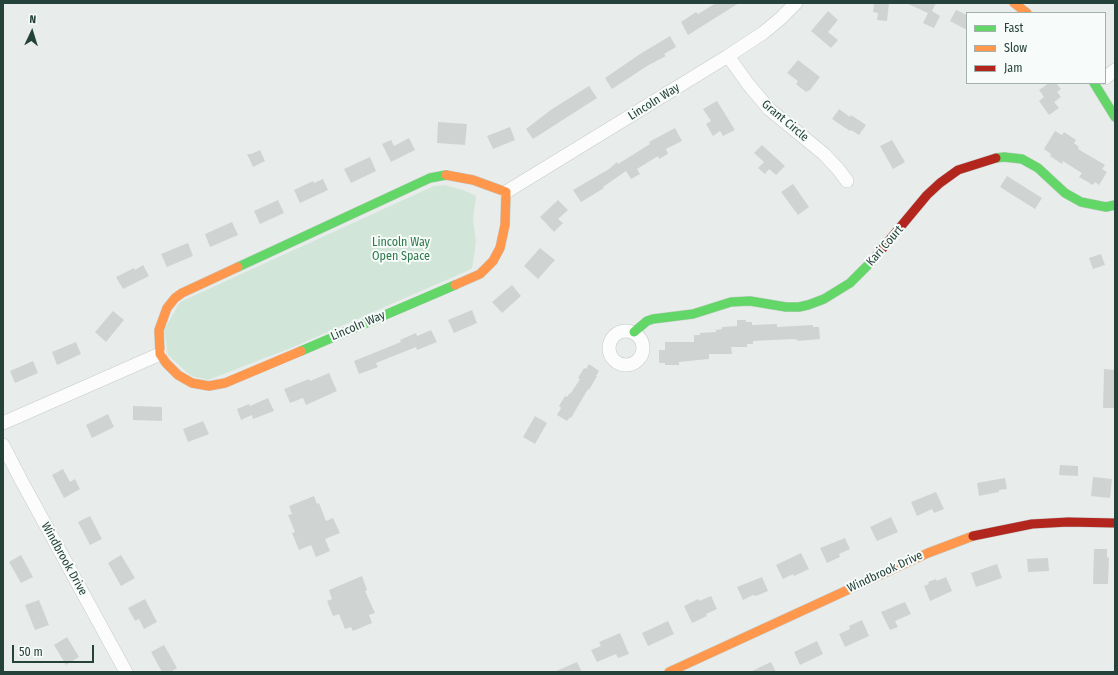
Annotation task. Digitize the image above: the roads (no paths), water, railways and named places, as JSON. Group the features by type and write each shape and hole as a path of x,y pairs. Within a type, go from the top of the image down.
{"street":[{"name":"Lincoln Way","path":"160,354 171,370 185,380 203,386 219,384 480,274 493,261 500,248 505,225 506,192 728,56 769,28 796,3"},
{"path":"1014,3 1026,12"},
{"name":"Grant Circle","path":"728,56 748,84 775,116 824,154 847,181"},
{"path":"1106,76 1115,70"},
{"path":"1099,84 1115,117"},
{"name":"Kari Court","path":"634,332 647,321 653,319 693,314 731,302 750,301 786,307 799,307 824,298 844,286 861,273 940,183 958,170 991,158 1004,156 1022,159 1038,168 1065,193 1081,202 1100,207 1115,205"},
{"path":"3,423 160,354 158,339 159,330 167,308 175,298 196,286 437,176 446,175 466,178 506,192"},
{"name":"Windbrook Drive","path":"3,445 24,487 126,672"},
{"name":"Windbrook Drive","path":"669,672 928,552 965,538 1032,524 1068,522 1115,523"}],"park label":[{"name":"Lincoln Way Open Space","path":"401,250"}]}
